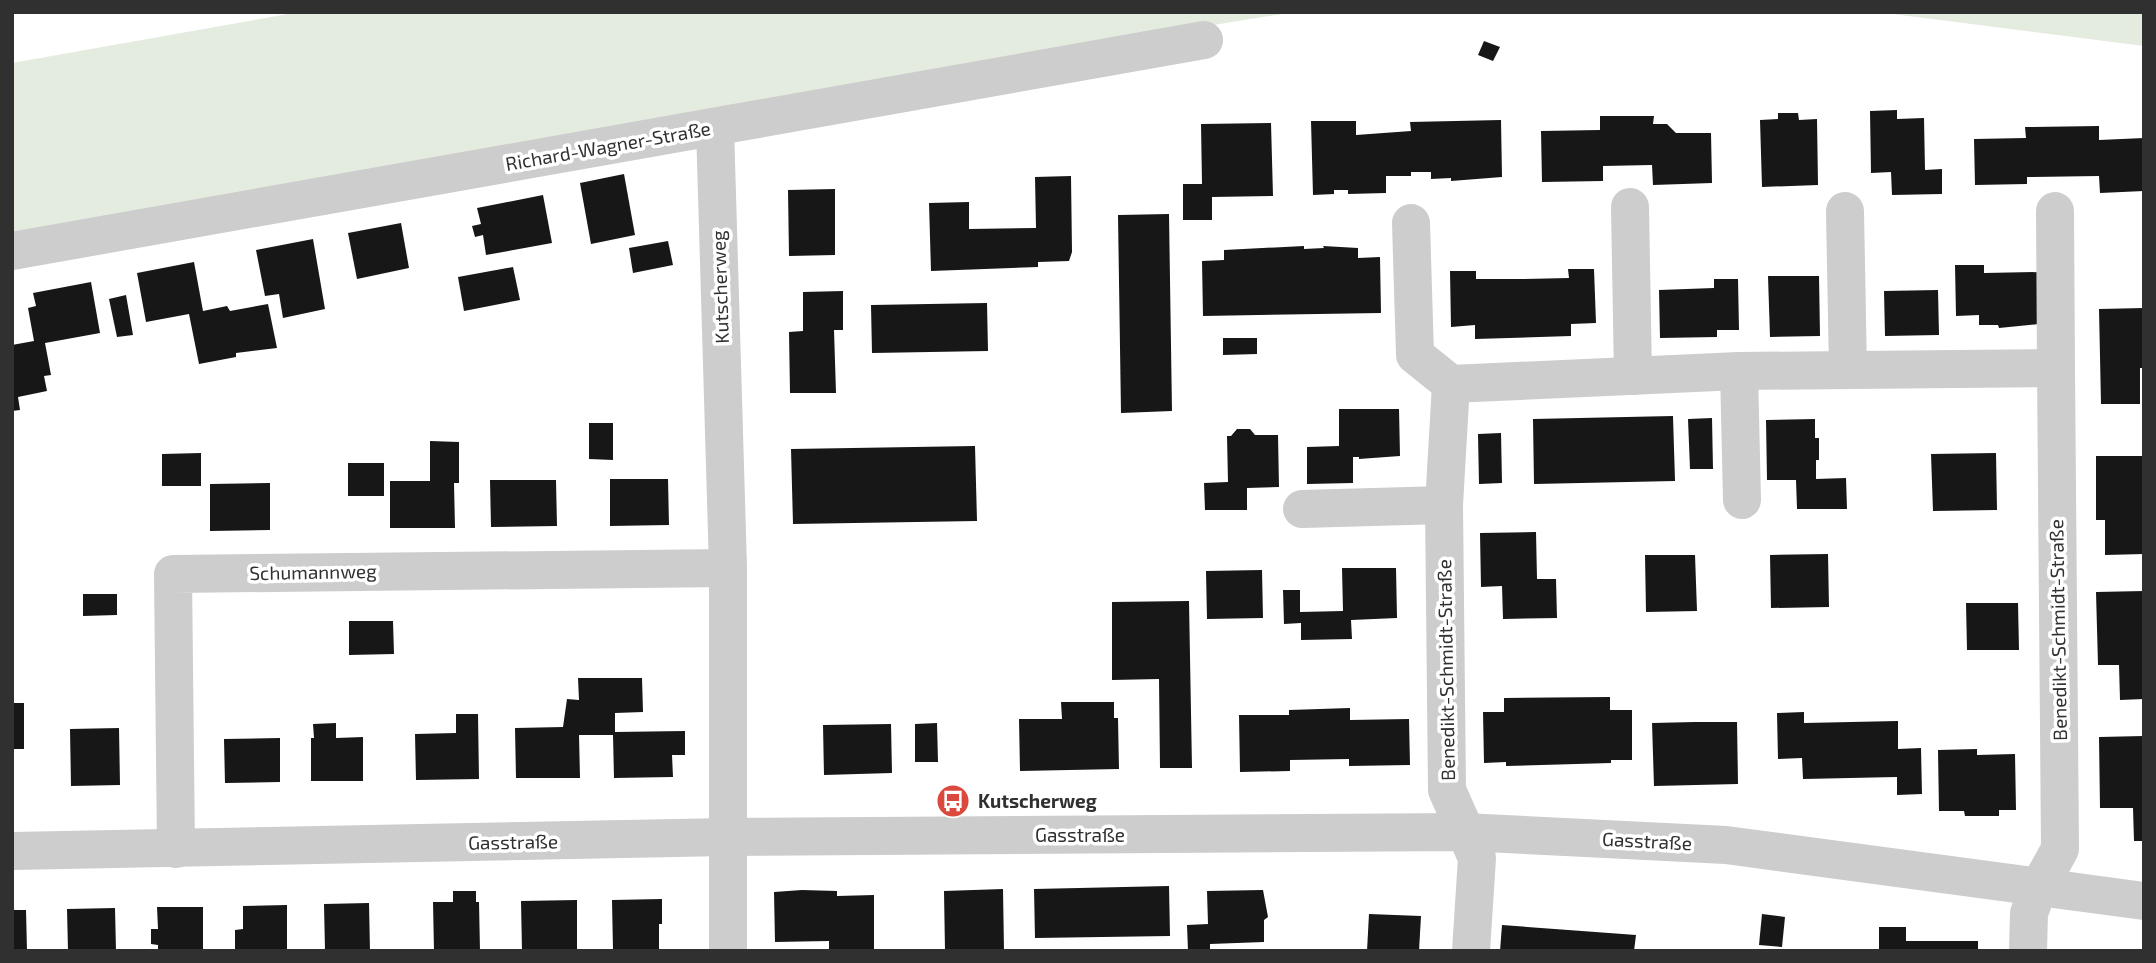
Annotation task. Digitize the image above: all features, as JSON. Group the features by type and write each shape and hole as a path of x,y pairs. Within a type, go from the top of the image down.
{"street":[{"name":"Richard-Wagner-Straße","path":"12,251 1204,40"},
{"name":"Kutscherweg","path":"715,127 728,568 728,951"},
{"path":"1630,207 1633,376"},
{"path":"1845,211 1848,370"},
{"name":"Benedikt-Schmidt-Straße","path":"2028,951 2029,913 2039,887 2060,849 2055,211"},
{"path":"1411,223 1415,355 1451,384 1739,372 2056,368"},
{"path":"1739,372 1742,500"},
{"name":"Benedikt-Schmidt-Straße","path":"1451,384 1444,505 1447,790 1476,858 1471,951"},
{"path":"1302,509 1444,505"},
{"name":"Schumannweg","path":"176,849 173,574 728,568"},
{"name":"Gasstraße","path":"12,851 727,837 1464,832 1726,845 2144,901"}],"shaded area":[{"path":"299,12 1294,12 12,232 12,63"},
{"path":"1877,12 2144,12 2144,46"}],"building":[{"path":"1484,41 1500,47 1493,61 1478,55"},
{"path":"1897,110 1897,119 1924,118 1925,170 1942,169 1942,194 1892,195 1891,172 1871,173 1870,111"},
{"path":"1778,113 1798,113 1799,120 1817,119 1818,185 1762,187 1760,120 1778,119"},
{"path":"1600,116 1654,116 1653,124 1667,124 1676,133 1711,133 1712,183 1653,185 1652,165 1603,166 1603,181 1542,182 1541,131 1600,130"},
{"path":"1501,120 1502,177 1451,181 1451,178 1431,179 1431,172 1411,172 1411,176 1386,176 1386,193 1348,194 1348,190 1334,190 1334,194 1313,195 1311,121 1356,121 1356,135 1411,131 1410,122"},
{"path":"1271,123 1273,196 1212,197 1212,220 1183,220 1183,184 1202,184 1201,124"},
{"path":"2099,126 2099,140 2144,138 2144,191 2100,193 2099,176 2027,177 2027,184 1975,185 1974,139 2026,138 2025,127"},
{"path":"624,174 635,235 591,244 580,183"},
{"path":"1071,176 1072,252 1069,261 1038,262 1038,267 931,271 929,203 969,202 969,229 1036,228 1035,177"},
{"path":"835,189 835,255 789,256 788,190"},
{"path":"543,195 552,243 486,255 483,235 475,237 472,226 481,224 477,208"},
{"path":"1169,214 1172,411 1121,413 1118,215"},
{"path":"401,223 409,268 357,279 348,233"},
{"path":"313,239 325,309 283,318 279,294 265,296 256,250"},
{"path":"668,241 673,265 633,273 629,248"},
{"path":"1304,246 1304,249 1324,248 1323,246 1358,248 1358,258 1380,257 1381,313 1203,316 1202,261 1224,260 1224,250"},
{"path":"194,262 203,311 227,306 230,311 268,304 277,348 236,353 236,357 199,364 189,314 146,322 137,273"},
{"path":"1955,265 1984,265 1984,273 2039,272 2039,324 1999,328 1998,325 1979,325 1979,315 1956,316"},
{"path":"513,267 520,300 464,311 458,277"},
{"path":"1568,269 1594,269 1596,323 1571,324 1571,336 1475,339 1475,325 1451,327 1450,271 1476,271 1476,279 1522,279 1569,278"},
{"path":"1768,276 1819,276 1820,336 1770,337"},
{"path":"1714,279 1738,279 1739,330 1717,330 1717,337 1660,338 1659,290 1714,288"},
{"path":"91,282 100,333 45,343 51,375 44,376 47,391 18,397 20,410 12,411 12,345 34,341 28,308 36,306 33,293"},
{"path":"1938,290 1939,335 1885,336 1884,291"},
{"path":"843,291 843,330 834,330 836,393 790,393 789,332 803,331 803,292"},
{"path":"126,295 133,335 117,337 109,299"},
{"path":"987,303 988,351 872,353 871,305"},
{"path":"2144,308 2144,368 2140,368 2140,404 2101,404 2099,309"},
{"path":"1223,338 1257,338 1257,354 1223,355"},
{"path":"1339,409 1399,409 1400,456 1359,459 1353,457 1353,483 1307,484 1307,447 1339,446"},
{"path":"1673,416 1675,481 1534,484 1533,419"},
{"path":"1712,418 1713,469 1690,469 1688,419"},
{"path":"1815,419 1815,438 1819,438 1816,479 1846,478 1847,509 1797,509 1796,480 1767,480 1766,420"},
{"path":"589,423 613,423 613,460 589,459"},
{"path":"1237,429 1250,429 1255,435 1278,435 1279,487 1247,488 1247,510 1205,510 1204,483 1228,482 1227,436 1231,436"},
{"path":"1501,433 1502,483 1479,484 1478,434"},
{"path":"430,441 459,442 459,483 454,483 455,528 390,528 390,481 430,481"},
{"path":"975,446 977,521 793,524 791,449"},
{"path":"201,453 201,486 162,486 162,454"},
{"path":"1996,453 1997,510 1933,511 1931,454"},
{"path":"2096,456 2144,456 2144,554 2105,555 2105,520 2096,520"},
{"path":"348,463 384,463 384,496 348,496"},
{"path":"610,479 668,479 669,525 610,526"},
{"path":"490,480 556,480 557,526 491,527"},
{"path":"270,483 270,530 210,531 210,484"},
{"path":"1536,532 1537,579 1556,579 1557,618 1503,619 1502,586 1481,587 1480,533"},
{"path":"1828,554 1829,607 1771,608 1770,555"},
{"path":"1645,555 1695,555 1697,611 1646,612"},
{"path":"1342,568 1396,568 1397,618 1351,620 1352,639 1301,640 1301,623 1284,624 1283,590 1300,590 1300,612 1343,611"},
{"path":"1262,570 1263,618 1207,619 1206,571"},
{"path":"2144,591 2144,699 2120,700 2119,665 2098,665 2096,592"},
{"path":"83,594 117,594 117,615 83,616"},
{"path":"1189,601 1192,768 1160,768 1159,679 1112,680 1112,602"},
{"path":"1966,603 2018,603 2019,650 1967,650"},
{"path":"349,621 393,621 394,654 349,655"},
{"path":"578,678 642,678 643,712 615,713 615,732 685,731 685,755 672,755 673,777 614,778 613,735 579,735 580,778 516,778 515,728 563,727 567,699 579,700"},
{"path":"1610,697 1610,710 1632,710 1632,760 1506,766 1506,762 1484,763 1483,712 1504,712 1504,698"},
{"path":"1061,702 1114,702 1114,718 1118,718 1119,769 1020,771 1019,719 1062,719"},
{"path":"12,703 24,703 24,749 12,749"},
{"path":"1350,708 1350,720 1409,719 1410,765 1349,766 1349,759 1290,760 1290,771 1240,772 1239,715 1289,715 1289,710"},
{"path":"1804,712 1804,723 1898,721 1898,749 1921,748 1922,794 1897,795 1897,777 1803,779 1802,758 1778,759 1777,713"},
{"path":"456,714 478,714 479,779 416,780 415,734 456,733"},
{"path":"1737,722 1738,784 1654,786 1652,723"},
{"path":"336,723 336,738 363,737 363,781 311,781 313,724"},
{"path":"937,723 938,762 915,762 915,724"},
{"path":"891,724 892,773 824,775 823,725"},
{"path":"119,728 120,785 71,786 70,729"},
{"path":"2144,736 2144,841 2134,841 2133,808 2100,808 2099,737"},
{"path":"280,738 280,782 225,783 224,739"},
{"path":"1977,749 1977,755 2015,754 2016,810 1999,810 1999,816 1965,816 1964,811 1939,811 1938,750"},
{"path":"1169,886 1170,936 1035,938 1034,889"},
{"path":"1003,889 1004,951 945,951 944,891"},
{"path":"1263,890 1268,917 1264,920 1264,942 1210,944 1210,951 1188,951 1187,925 1208,924 1207,891"},
{"path":"453,891 476,891 476,902 479,902 480,951 434,951 433,902 453,902"},
{"path":"837,891 837,896 874,895 874,951 829,951 829,941 775,942 774,892"},
{"path":"662,899 659,951 613,951 612,900"},
{"path":"577,900 577,951 522,951 521,901"},
{"path":"369,903 370,951 325,951 324,904"},
{"path":"287,905 287,951 235,951 235,930 243,929 243,906"},
{"path":"157,907 203,907 203,951 158,951 158,945 151,944 151,929 158,929"},
{"path":"115,908 116,951 68,951 67,909"},
{"path":"12,910 26,910 27,951 12,951"},
{"path":"1369,914 1421,916 1419,951 1367,951"},
{"path":"1762,914 1785,917 1782,947 1759,945"},
{"path":"1502,925 1636,935 1634,951 1500,951"},
{"path":"1879,927 1906,927 1906,941 1978,941 1978,951 1879,951"}],"place":[{"name":"Kutscherweg","path":"953,801"}]}
